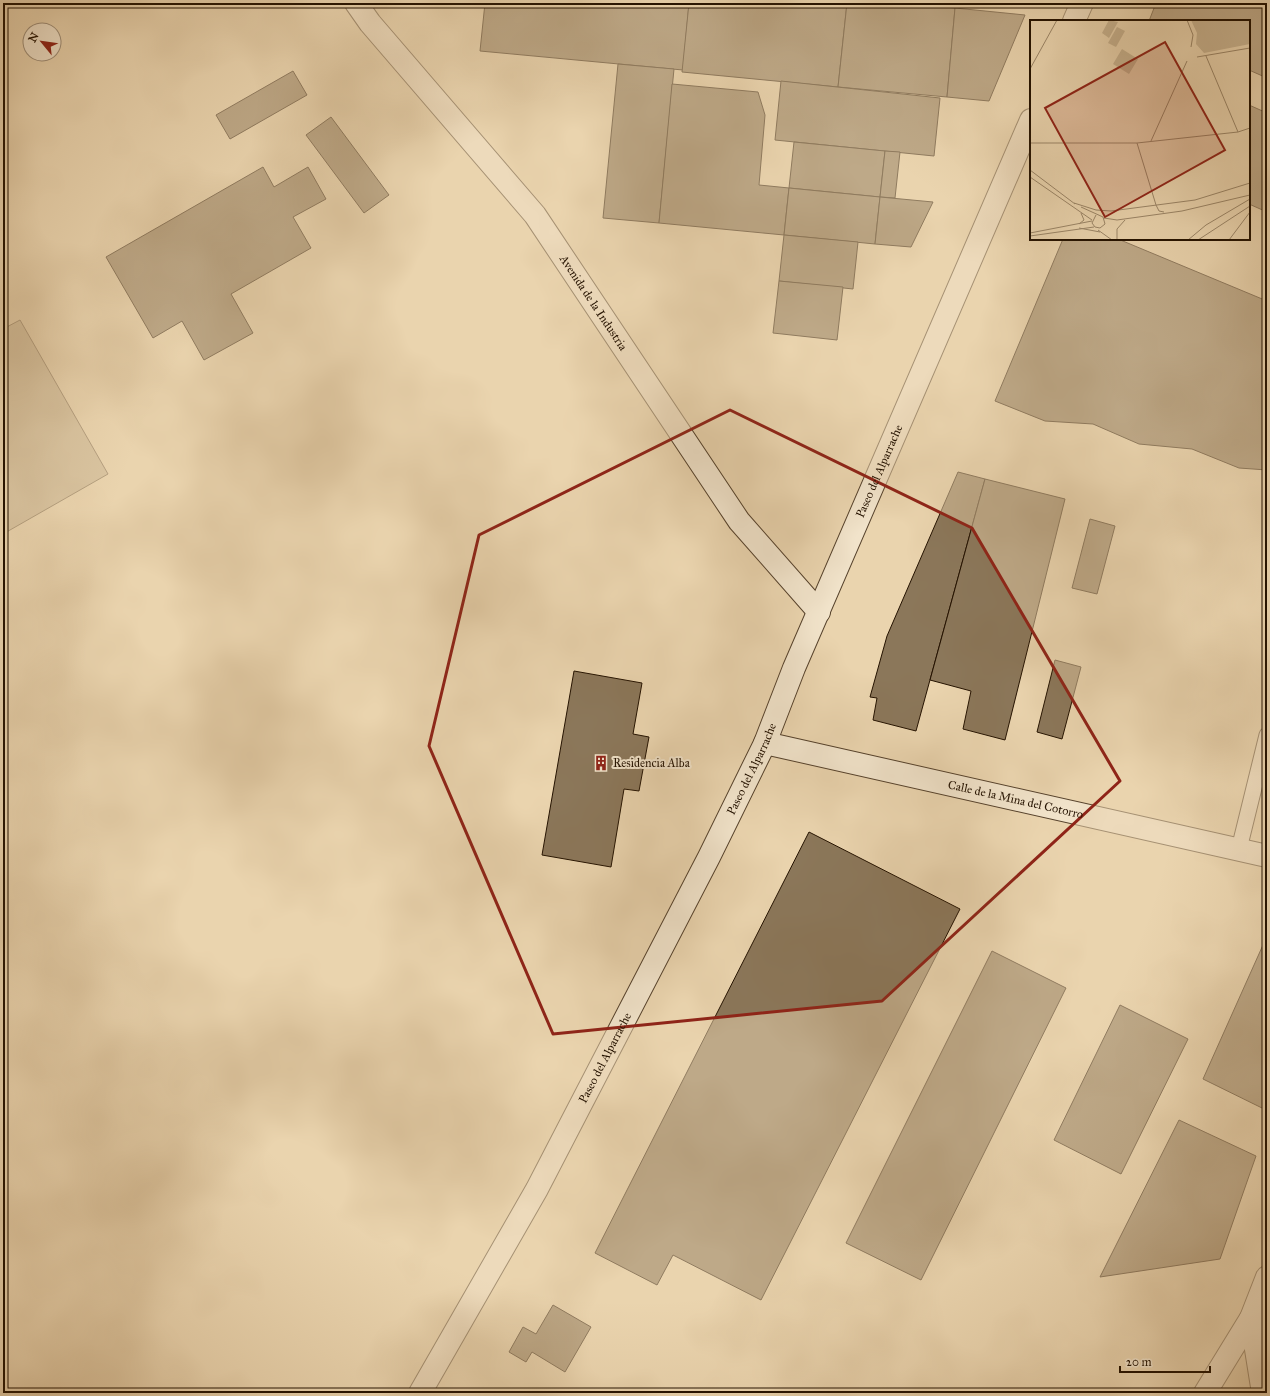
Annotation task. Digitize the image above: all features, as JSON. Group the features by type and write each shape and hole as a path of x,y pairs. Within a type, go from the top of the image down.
{"street":[{"name":"Avenida de la Industria","path":"356,3 370,23 535,215 739,521 819,612"},
{"path":"1074,20 1082,3"},
{"name":"Paseo del Alparrache","path":"420,1393 537,1189 705,864 765,743 794,668 1030,122"},
{"name":"Calle de la Mina del Cotorro","path":"765,743 1267,856"},
{"path":"1205,1393 1250,1318 1267,1277"},
{"path":"1250,1318 1263,1393"}],"lane":[{"path":"1239,850 1267,735"}],"highlighted area":[{"path":"730,410 972,528 1120,781 882,1001 553,1034 429,746 479,535"}],"shaded area":[{"path":"20,320 108,474 3,534 3,329"}],"building":[{"path":"485,3 689,3 683,70 480,51"},
{"path":"689,3 847,3 838,87 682,72"},
{"path":"847,3 899,3 955,8 947,97 838,87"},
{"path":"1156,3 1267,3 1267,78 1250,70 1250,20 1149,20"},
{"path":"955,8 1025,15 989,101 947,97"},
{"path":"618,64 674,69 659,223 603,218"},
{"path":"293,71 307,95 230,139 216,115"},
{"path":"781,81 940,98 934,156 775,140"},
{"path":"672,84 758,92 765,115 759,185 789,188 784,235 659,223"},
{"path":"1250,105 1267,113 1267,212 1250,204"},
{"path":"331,117 389,195 364,213 306,135"},
{"path":"794,142 885,151 880,197 789,188"},
{"path":"885,151 900,152 895,198 880,197"},
{"path":"263,167 274,187 308,167 326,199 293,217 311,248 231,294 253,333 204,360 182,321 153,338 106,257"},
{"path":"789,188 880,197 875,244 784,235"},
{"path":"880,197 933,202 911,247 875,244"},
{"path":"784,235 858,242 853,289 779,281"},
{"path":"1063,240 1120,240 1267,301 1267,470 1239,468 1192,449 1139,444 1093,424 1045,421 995,401"},
{"path":"779,281 843,287 837,340 773,333"},
{"path":"958,472 985,479 916,731 873,720 877,698 870,697 887,636"},
{"path":"985,479 1065,499 1005,740 963,729 971,691 930,680"},
{"path":"1090,519 1115,526 1097,594 1072,588"},
{"path":"1055,660 1081,667 1062,739 1037,732"},
{"name":"Residencia Alba","path":"574,671 642,683 633,734 649,737 639,791 624,789 611,867 542,855"},
{"path":"809,832 960,909 761,1300 673,1255 657,1285 595,1253"},
{"path":"1267,936 1267,1097 1262,1108 1203,1079"},
{"path":"992,951 1066,988 921,1280 846,1243"},
{"path":"1120,1005 1188,1039 1121,1174 1054,1140"},
{"path":"1179,1120 1256,1156 1220,1259 1100,1277"},
{"path":"553,1305 591,1327 565,1372 532,1352 526,1362 509,1352 523,1327 536,1334"}],"place":[{"name":"Residencia Alba","path":"601,763"}]}
